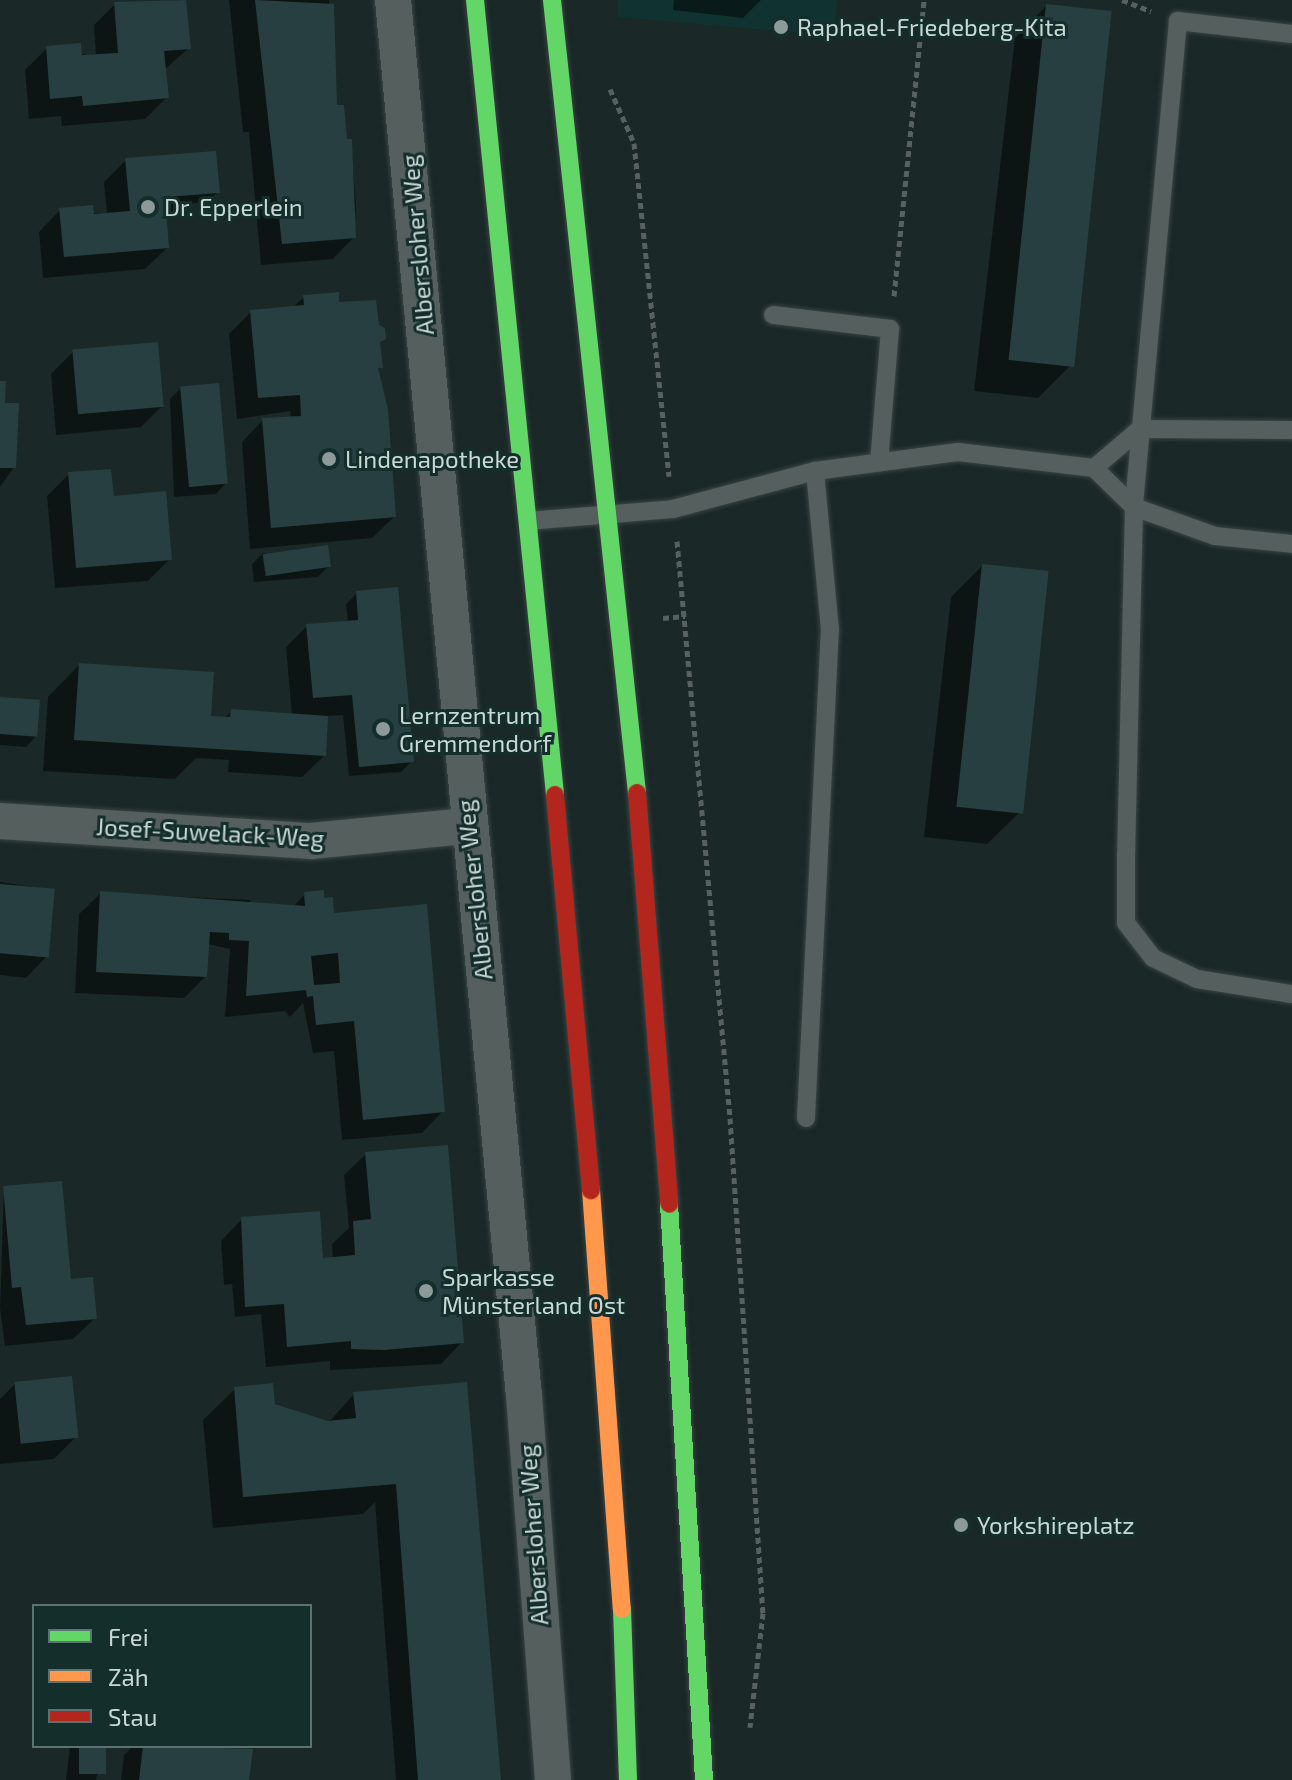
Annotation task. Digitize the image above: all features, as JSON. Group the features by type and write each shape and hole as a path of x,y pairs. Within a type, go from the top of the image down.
{"main road":[{"path":"475,0 578,1026 616,1501 628,1780"},
{"path":"552,0 608,514 659,1037 704,1780"}],"street":[{"name":"Albersloher Weg","path":"393,0 467,826 523,1379 553,1780"},
{"name":"Josef-Suwelack-Weg","path":"0,821 311,841 467,826"}],"lane":[{"path":"1292,34 1178,21 1134,507 1126,923 1153,958 1197,979 1292,994"},
{"path":"773,315 890,329 879,463"},
{"path":"1094,468 1140,429 1263,426 1292,430"},
{"path":"528,521 673,509 815,471 958,452 1094,468 1134,507 1215,536 1292,544"},
{"path":"806,1118 830,630 815,471"}],"path":[{"path":"890,329 924,0"},
{"path":"607,81 634,143 673,509 730,1118 763,1613 750,1738"}],"shaded area":[{"name":"Raphael-Friedeberg-Kita","path":"617,0 837,0 834,36 618,17"}],"building":[{"path":"186,0 191,49 164,51 169,98 83,106 82,96 50,99 46,46 81,43 82,55 118,53 114,2"},
{"path":"255,0 334,4 337,105 344,105 347,139 352,139 356,238 282,244"},
{"path":"1046,4 1112,11 1074,367 1009,360"},
{"name":"Dr. Epperlein","path":"216,151 220,193 165,197 169,248 64,257 59,208 93,205 94,214 130,211 125,158"},
{"path":"339,292 339,302 376,300 379,325 385,328 386,339 380,342 383,368 378,368 388,409 396,517 271,528 262,418 301,416 300,395 258,398 250,310 304,305 303,295"},
{"path":"158,342 164,407 78,414 72,349"},
{"path":"0,381 6,381 5,403 19,403 16,468 0,468"},
{"path":"219,383 228,484 189,487 180,386"},
{"path":"111,469 114,496 166,491 172,560 76,568 68,472"},
{"path":"328,545 331,567 266,576 263,554"},
{"path":"982,564 1049,571 1023,814 956,807"},
{"path":"398,587 414,762 359,767 352,695 313,698 306,624 358,620 356,591"},
{"path":"79,663 214,672 211,716 230,717 231,709 328,716 326,756 74,740"},
{"path":"0,697 40,700 37,737 0,734"},
{"path":"0,884 55,889 49,958 0,953"},
{"path":"324,890 324,898 333,897 334,913 427,904 445,1112 363,1120 354,1021 316,1025 313,996 307,997 306,990 246,996 249,941 229,940 229,933 210,932 207,977 96,972 100,891 305,906 304,892","holes":["338,953 340,983 314,985 311,956"]},
{"path":"448,1145 464,1343 384,1350 351,1349 351,1341 287,1347 284,1304 245,1307 241,1217 320,1211 323,1258 355,1255 353,1221 371,1219 365,1152"},
{"path":"62,1181 71,1279 93,1277 97,1319 26,1325 21,1287 12,1288 3,1186"},
{"path":"72,1376 78,1438 21,1444 14,1382"},
{"path":"467,1382 501,1780 418,1780 396,1484 243,1497 234,1387 273,1383 275,1404 328,1421 356,1418 353,1392"},
{"path":"79,1748 106,1748 106,1774 79,1774"},
{"path":"143,1748 253,1749 249,1780 139,1780"}],"traffic: fast":[{"path":"475,0 555,795"},
{"path":"552,0 637,793"},
{"path":"669,1204 704,1780"},
{"path":"622,1609 628,1780"}],"traffic: slow":[{"path":"591,1190 622,1609"}],"traffic: jam":[{"path":"637,793 669,1204"},
{"path":"555,795 591,1190"}],"place":[{"name":"Raphael-Friedeberg-Kita","path":"781,27"},
{"name":"Dr. Epperlein","path":"148,207"},
{"name":"Lindenapotheke","path":"329,459"},
{"name":"Lernzentrum Gremmendorf","path":"383,729"},
{"name":"Sparkasse Münsterland Ost","path":"426,1291"},
{"name":"Yorkshireplatz","path":"961,1525"}]}
